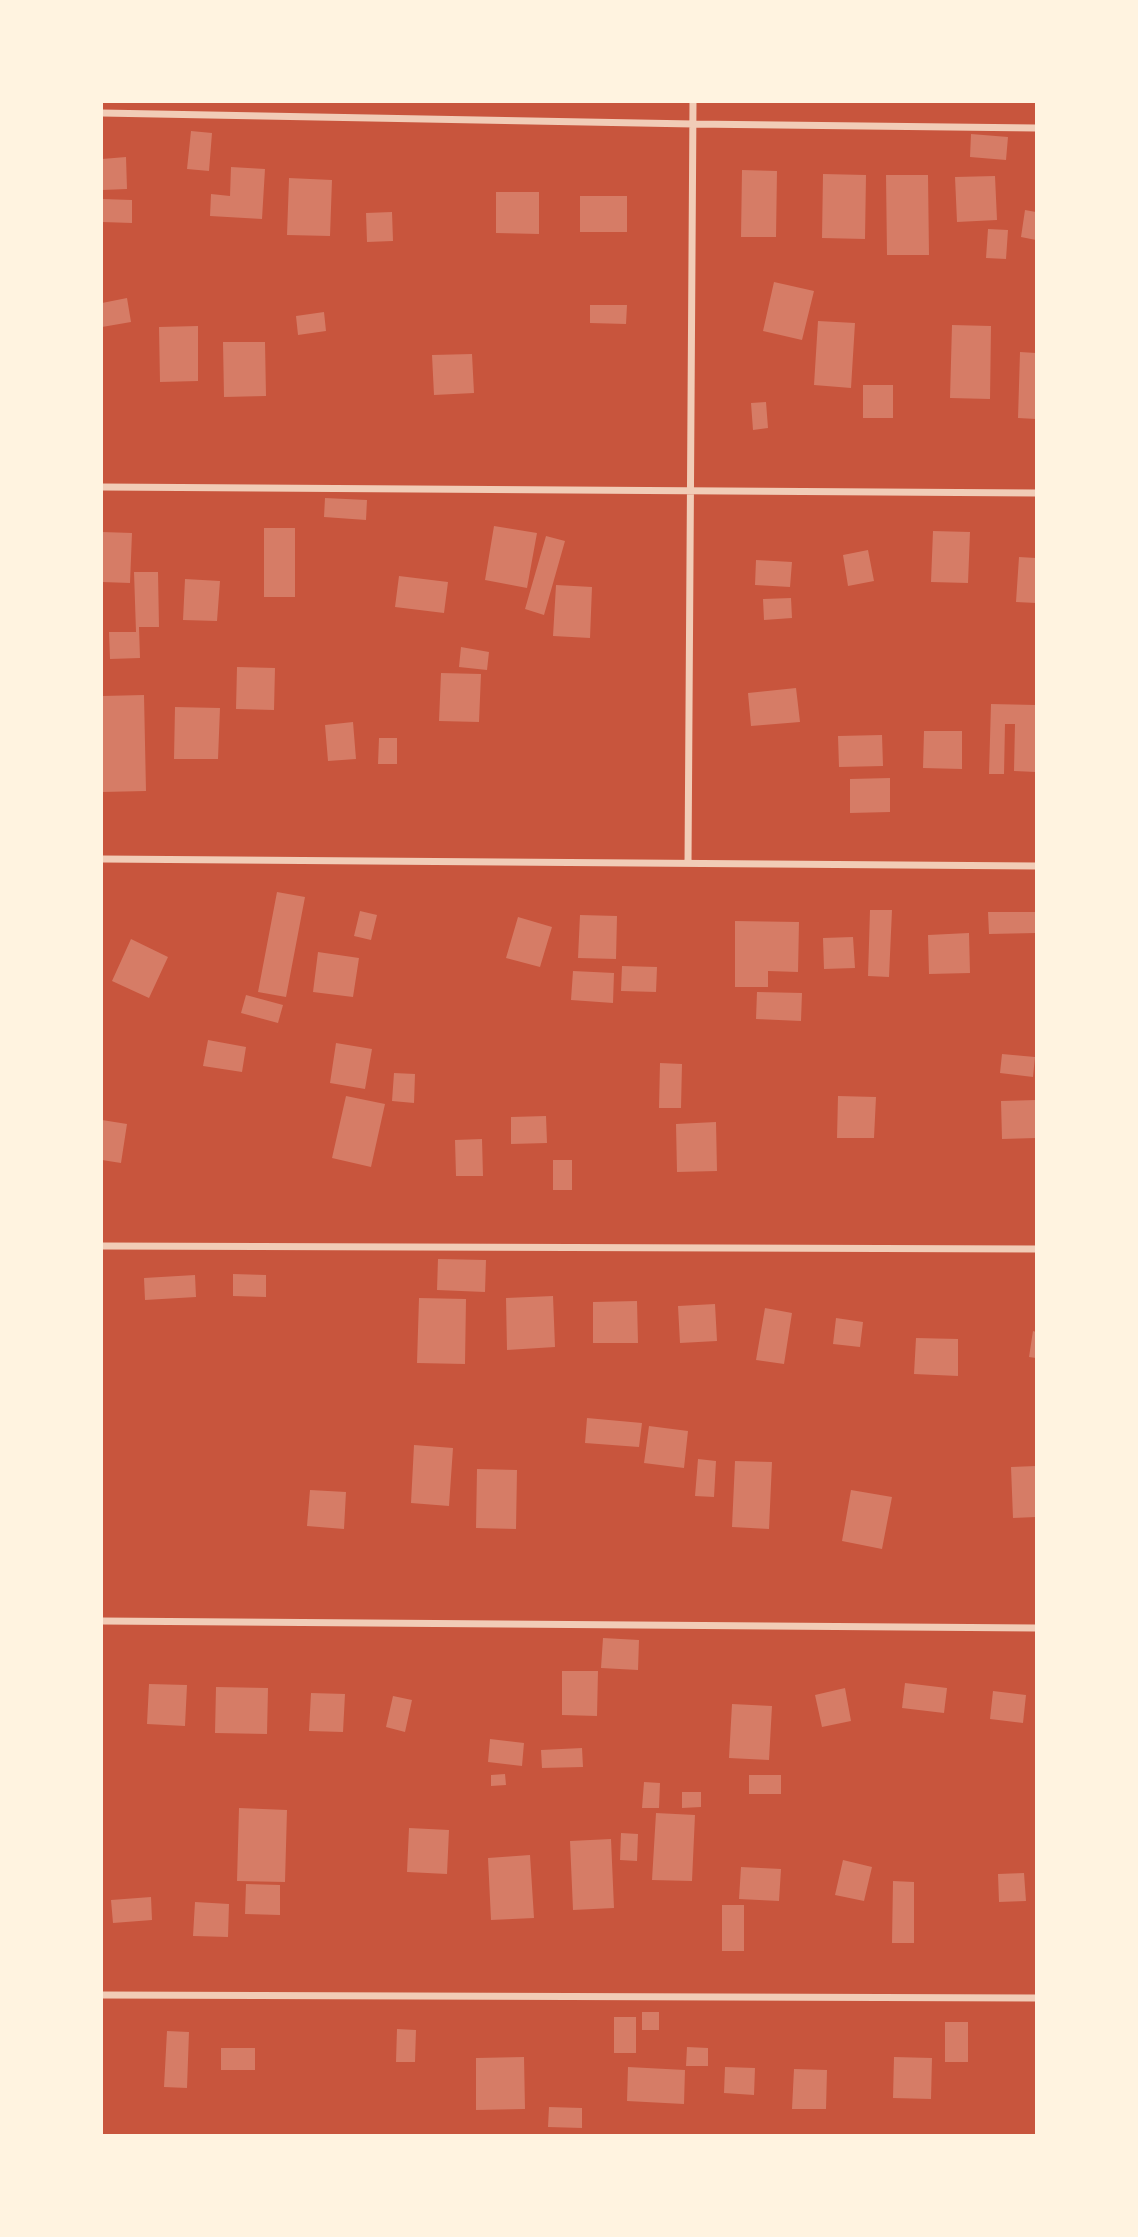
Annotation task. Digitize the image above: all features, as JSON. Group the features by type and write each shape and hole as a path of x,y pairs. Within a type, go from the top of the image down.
{"street":[{"path":"688,863 693,102"},
{"path":"102,113 1037,128"},
{"path":"102,487 1037,493"},
{"path":"102,859 1037,866"},
{"path":"102,1246 1037,1249"},
{"path":"102,1621 1037,1628"},
{"path":"102,1996 1037,1998"}],"building":[{"path":"191,131 212,133 209,171 187,169"},
{"path":"971,134 1008,137 1006,160 970,157"},
{"path":"126,157 127,189 102,190 102,159"},
{"path":"231,167 265,169 262,219 210,216 211,194 230,196"},
{"path":"742,170 777,171 776,237 741,237"},
{"path":"823,174 866,175 865,239 822,238"},
{"path":"886,175 928,175 929,255 887,255"},
{"path":"995,176 997,220 957,222 955,177"},
{"path":"289,178 332,180 330,236 287,235"},
{"path":"496,192 539,192 539,234 496,233"},
{"path":"580,196 627,196 627,232 580,232"},
{"path":"102,199 132,200 132,223 102,222"},
{"path":"1025,210 1036,212 1036,240 1021,237"},
{"path":"392,212 393,241 367,242 366,213"},
{"path":"988,229 1008,230 1006,259 986,258"},
{"path":"774,282 814,291 802,340 763,331"},
{"path":"127,298 131,322 102,327 102,303"},
{"path":"590,305 627,305 626,324 590,323"},
{"path":"324,312 326,331 298,335 296,316"},
{"path":"818,321 855,323 851,388 814,385"},
{"path":"952,325 991,326 990,399 950,398"},
{"path":"198,326 198,381 160,382 159,327"},
{"path":"223,342 265,342 266,396 224,397"},
{"path":"1020,352 1036,353 1036,419 1018,418"},
{"path":"472,354 474,393 434,395 432,355"},
{"path":"863,385 893,385 893,418 863,418"},
{"path":"766,402 768,428 753,430 751,403"},
{"path":"325,498 367,500 366,520 324,517"},
{"path":"494,526 537,533 527,588 485,580"},
{"path":"264,528 295,528 295,597 264,597"},
{"path":"933,531 970,532 968,583 931,582"},
{"path":"102,532 132,533 130,583 102,582"},
{"path":"546,536 565,541 544,615 525,609"},
{"path":"868,550 874,581 848,586 843,555"},
{"path":"1019,557 1036,558 1036,603 1016,602"},
{"path":"756,560 792,562 790,587 755,585"},
{"path":"134,572 158,572 159,627 139,627 140,658 110,659 109,632 136,632"},
{"path":"399,576 448,582 444,613 395,607"},
{"path":"185,579 220,581 217,621 183,620"},
{"path":"556,585 592,587 590,638 553,636"},
{"path":"791,598 792,618 764,620 763,599"},
{"path":"461,647 489,652 487,670 459,667"},
{"path":"237,667 275,668 274,710 236,709"},
{"path":"441,673 481,674 479,722 439,721"},
{"path":"796,688 800,722 751,726 748,693"},
{"path":"144,695 146,791 102,792 102,696"},
{"path":"991,704 1036,705 1036,772 1014,771 1015,724 1005,724 1004,774 989,774"},
{"path":"175,707 220,708 218,759 174,759"},
{"path":"353,722 356,759 328,761 325,725"},
{"path":"924,731 962,731 962,769 923,768"},
{"path":"882,735 883,766 839,767 838,736"},
{"path":"379,738 397,738 397,764 378,764"},
{"path":"890,778 890,812 850,813 850,779"},
{"path":"277,892 305,897 286,997 258,992"},
{"path":"870,910 892,910 889,977 868,976"},
{"path":"360,911 377,915 371,940 354,936"},
{"path":"988,912 1036,912 1036,933 989,934"},
{"path":"580,915 617,916 616,959 578,958"},
{"path":"518,917 552,927 540,967 506,958"},
{"path":"735,921 799,922 798,972 768,971 768,987 735,987"},
{"path":"969,933 970,973 929,974 928,935"},
{"path":"853,937 855,968 824,969 823,938"},
{"path":"131,939 168,957 149,998 112,981"},
{"path":"318,952 359,958 353,997 313,992"},
{"path":"622,966 657,967 656,992 621,991"},
{"path":"573,971 614,973 613,1003 571,1000"},
{"path":"757,992 802,993 801,1021 756,1019"},
{"path":"246,995 283,1005 278,1023 241,1013"},
{"path":"208,1040 246,1047 242,1072 203,1066"},
{"path":"336,1043 372,1049 365,1089 330,1083"},
{"path":"1002,1054 1035,1057 1033,1077 1000,1073"},
{"path":"660,1063 682,1064 681,1108 659,1108"},
{"path":"394,1073 415,1074 414,1103 392,1101"},
{"path":"346,1096 385,1104 371,1167 332,1158"},
{"path":"838,1096 876,1097 874,1138 837,1138"},
{"path":"1036,1100 1036,1138 1002,1139 1001,1101"},
{"path":"546,1116 547,1143 511,1144 511,1117"},
{"path":"102,1120 127,1124 121,1163 102,1160"},
{"path":"716,1122 717,1171 677,1172 676,1124"},
{"path":"482,1139 483,1176 456,1176 455,1140"},
{"path":"553,1160 572,1160 572,1190 553,1190"},
{"path":"438,1259 486,1260 485,1292 437,1290"},
{"path":"233,1274 266,1275 266,1297 233,1296"},
{"path":"195,1275 196,1297 145,1300 144,1278"},
{"path":"553,1296 555,1347 507,1350 506,1298"},
{"path":"419,1298 466,1299 465,1364 417,1363"},
{"path":"637,1301 638,1343 593,1343 593,1302"},
{"path":"715,1304 717,1341 680,1343 678,1306"},
{"path":"765,1308 792,1313 784,1364 756,1360"},
{"path":"836,1318 863,1322 860,1347 833,1344"},
{"path":"1033,1331 1036,1332 1036,1358 1029,1357"},
{"path":"916,1338 958,1339 958,1376 914,1374"},
{"path":"587,1418 642,1423 639,1447 585,1443"},
{"path":"649,1426 688,1431 684,1468 644,1463"},
{"path":"414,1445 453,1448 449,1506 411,1503"},
{"path":"698,1459 716,1461 714,1497 695,1496"},
{"path":"735,1461 772,1462 769,1529 732,1527"},
{"path":"1036,1466 1036,1517 1013,1518 1011,1467"},
{"path":"477,1469 517,1470 516,1529 476,1528"},
{"path":"310,1490 346,1492 344,1529 307,1526"},
{"path":"851,1490 892,1497 882,1549 842,1541"},
{"path":"603,1638 639,1640 638,1670 601,1668"},
{"path":"562,1671 598,1671 597,1716 562,1715"},
{"path":"905,1683 947,1688 944,1713 902,1708"},
{"path":"149,1684 187,1685 185,1726 147,1724"},
{"path":"216,1687 268,1688 267,1734 215,1733"},
{"path":"845,1688 851,1721 822,1727 815,1695"},
{"path":"993,1691 1026,1695 1023,1723 990,1719"},
{"path":"311,1693 345,1694 343,1732 309,1731"},
{"path":"393,1696 412,1700 405,1732 386,1727"},
{"path":"732,1704 772,1706 769,1760 729,1758"},
{"path":"490,1739 524,1743 522,1766 488,1762"},
{"path":"582,1748 583,1767 542,1768 541,1750"},
{"path":"505,1774 506,1785 491,1786 491,1775"},
{"path":"749,1775 781,1775 781,1794 749,1794"},
{"path":"644,1782 660,1783 659,1808 642,1808"},
{"path":"682,1792 701,1792 701,1807 682,1808"},
{"path":"239,1808 287,1810 285,1882 237,1881"},
{"path":"656,1813 695,1815 692,1881 652,1880"},
{"path":"409,1828 449,1830 447,1874 407,1872"},
{"path":"621,1833 638,1834 637,1861 620,1860"},
{"path":"611,1839 614,1908 573,1910 570,1841"},
{"path":"530,1855 534,1918 491,1920 488,1858"},
{"path":"843,1860 872,1867 864,1901 835,1895"},
{"path":"741,1867 781,1869 779,1901 739,1899"},
{"path":"1024,1873 1026,1901 999,1902 998,1874"},
{"path":"893,1881 914,1882 914,1943 892,1943"},
{"path":"246,1884 280,1885 280,1915 245,1914"},
{"path":"151,1897 152,1920 113,1923 111,1900"},
{"path":"195,1902 229,1904 228,1937 193,1936"},
{"path":"722,1905 744,1905 744,1951 722,1951"},
{"path":"642,2012 659,2012 659,2030 642,2030"},
{"path":"614,2017 636,2017 636,2053 614,2053"},
{"path":"945,2022 968,2022 968,2062 945,2062"},
{"path":"397,2029 416,2030 415,2062 396,2062"},
{"path":"167,2031 189,2032 187,2088 164,2087"},
{"path":"687,2047 708,2048 708,2066 686,2066"},
{"path":"221,2048 255,2048 255,2070 221,2070"},
{"path":"524,2057 525,2109 476,2110 476,2058"},
{"path":"894,2057 932,2058 931,2099 893,2098"},
{"path":"628,2067 685,2070 684,2104 627,2101"},
{"path":"725,2067 755,2068 754,2095 724,2093"},
{"path":"794,2069 827,2070 826,2109 792,2109"},
{"path":"549,2107 582,2108 582,2128 548,2127"}]}
